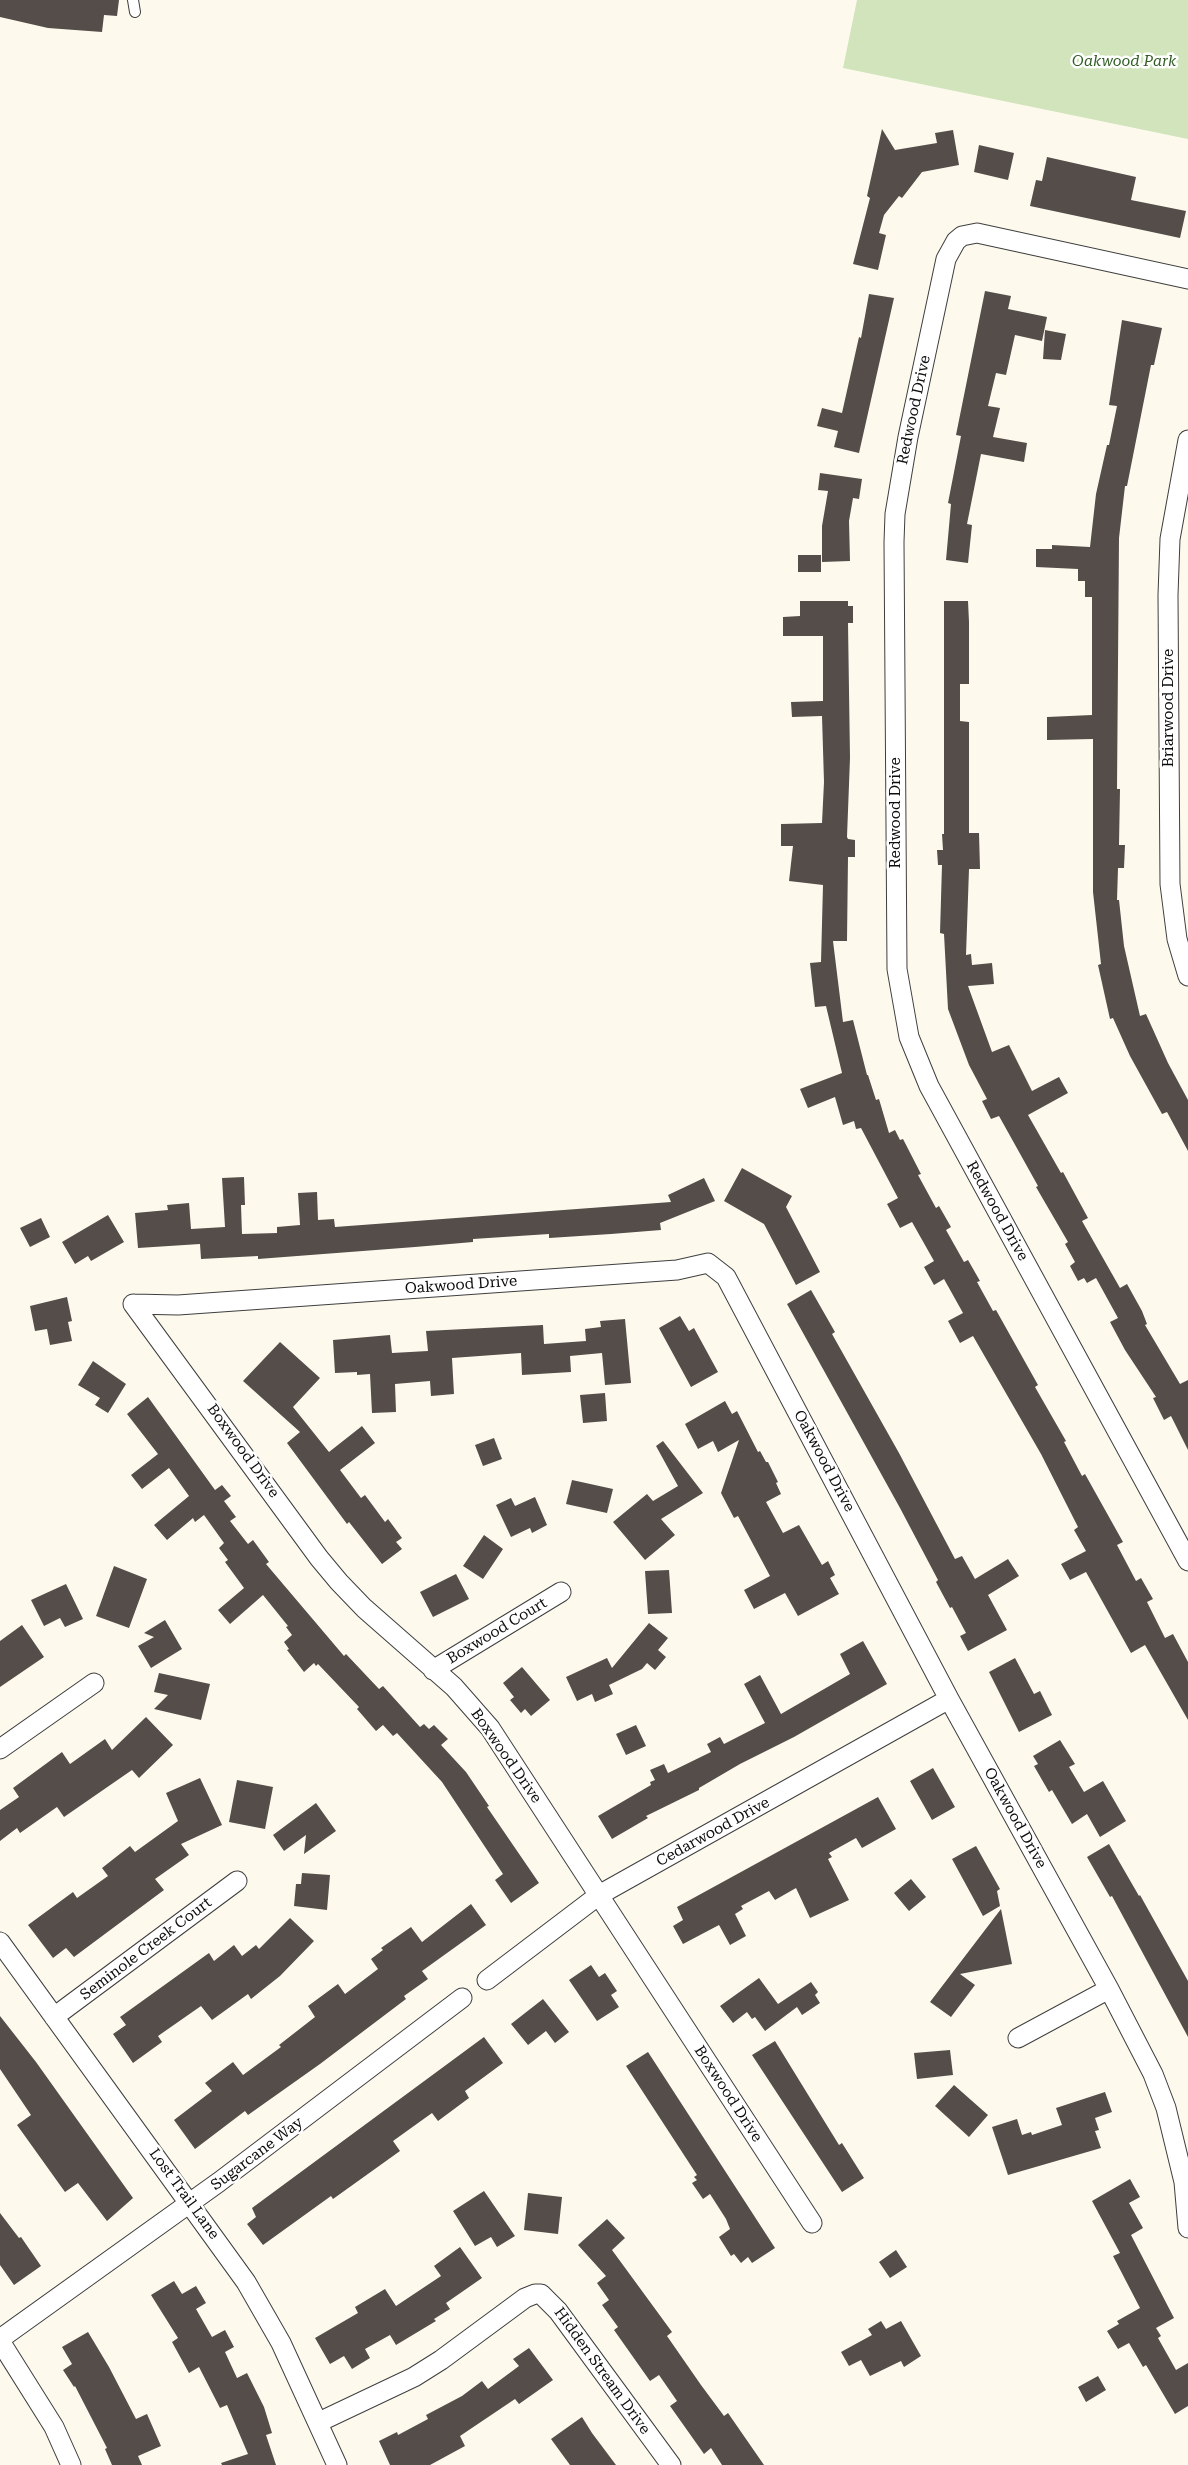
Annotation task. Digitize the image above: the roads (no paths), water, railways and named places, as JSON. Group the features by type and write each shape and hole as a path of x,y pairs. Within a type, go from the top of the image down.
{"street":[{"name":"Redwood Drive","path":"1188,279 977,233 962,236 956,241 946,259 908,437 895,514 894,542 897,969 909,1037 929,1086 1188,1562"},
{"name":"Briarwood Drive","path":"1188,440 1170,539 1168,595 1170,884 1177,939 1188,976"},
{"name":"Oakwood Drive","path":"134,1304 178,1305 677,1270 708,1263 726,1277 949,1699 1109,1989 1153,2074 1166,2108 1186,2185 1188,2228"},
{"name":"Boxwood Drive","path":"134,1304 319,1558 364,1608 460,1693 490,1728 812,2223"},
{"name":"Boxwood Court","path":"433,1670 561,1592"},
{"path":"0,1749 94,1683"},
{"name":"Cedarwood Drive","path":"486,1980 599,1896 949,1699"},
{"name":"Seminole Creek Court","path":"54,2017 237,1880"},
{"name":"Lost Trail Lane","path":"0,1942 190,2202 255,2297 281,2343 319,2422 337,2465"},
{"path":"1018,2038 1109,1989"},
{"name":"Sugarcane Way","path":"0,2340 190,2202 462,1998"},
{"name":"Hidden Stream Drive","path":"319,2422 414,2377 441,2360 519,2302 535,2294 541,2294 558,2310 671,2465"},
{"path":"0,2340 54,2427 71,2465"}],"lane":[{"path":"133,0 135,12"}],"park label":[{"name":"Oakwood Park","path":"1124,62"}]}
